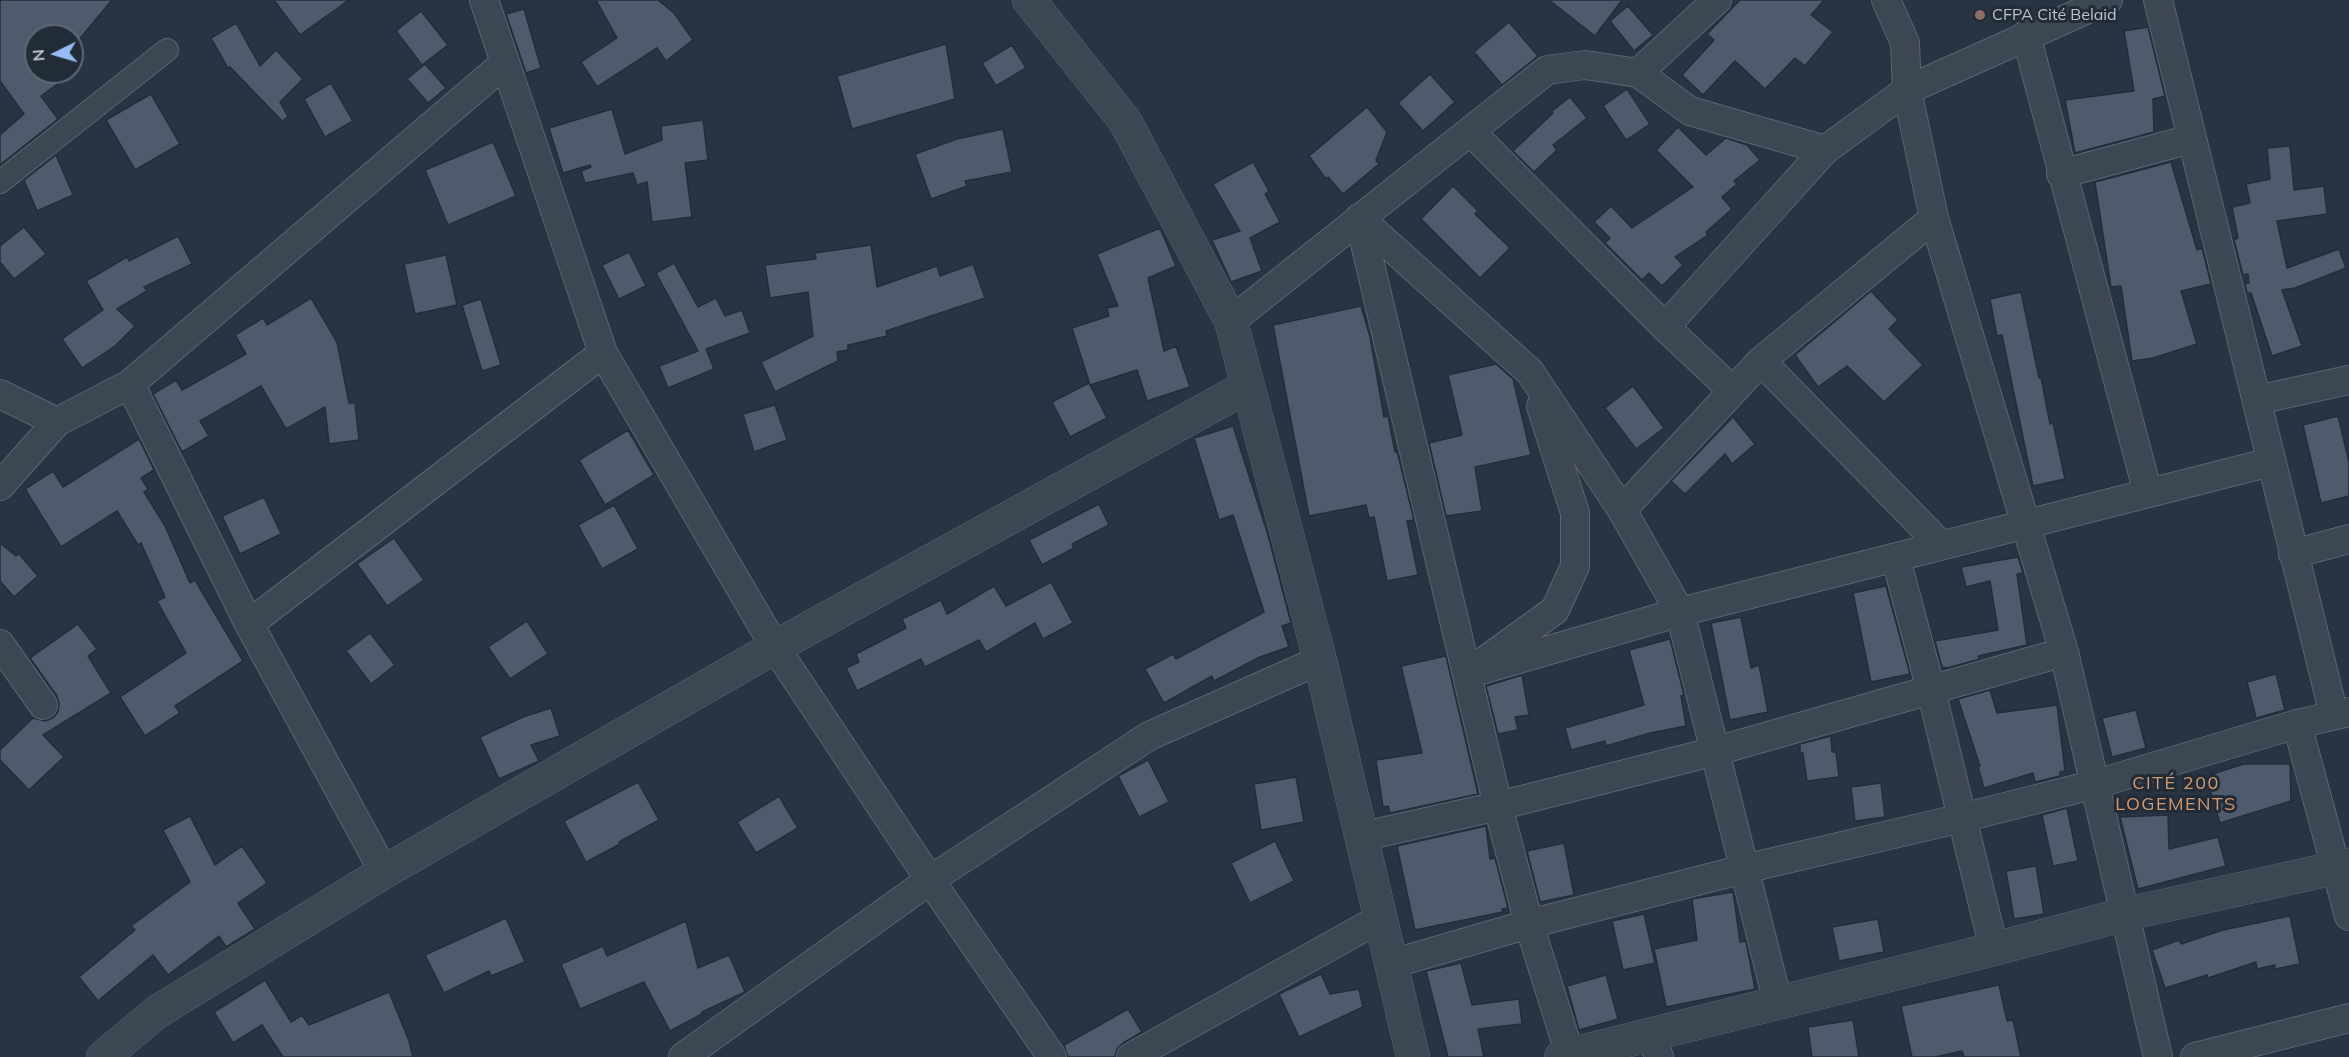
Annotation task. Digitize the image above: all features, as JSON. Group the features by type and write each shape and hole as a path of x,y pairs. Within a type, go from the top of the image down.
{"street":[{"path":"484,0 603,353 774,647 1052,1057"},
{"path":"1029,0 1125,121 1231,321 1320,660 1413,1057"},
{"path":"1638,73 1717,0"},
{"path":"1886,0 1905,43 1907,90 1934,218 2064,652 2158,1057"},
{"path":"1665,327 1825,150 1907,90 2108,0"},
{"path":"1391,964 1529,924 1744,869 2096,784 2341,713 2294,554 2158,0"},
{"path":"2026,35 2061,174 2148,493"},
{"path":"0,182 167,50"},
{"path":"0,486 57,422 130,384 505,63"},
{"path":"1231,321 1547,70 1585,64 1638,73 1690,111 1825,150"},
{"path":"1471,132 1732,391"},
{"path":"2061,174 2191,140"},
{"path":"1359,218 1530,372 1622,510 1680,612 1778,1003"},
{"path":"1359,218 1498,806 1566,1056 1655,1046 1778,1003 2126,914 2343,867"},
{"path":"1622,510 1761,360 1934,218"},
{"path":"249,624 603,353"},
{"path":"1761,360 1941,545"},
{"path":"1467,674 1555,610 1575,566 1575,513 1530,372"},
{"path":"2257,400 2349,380"},
{"path":"130,384 249,624 384,872"},
{"path":"103,1057 157,1012 384,872 774,647 1248,387"},
{"path":"0,394 57,422"},
{"path":"1467,674 1680,612 2271,462"},
{"path":"2294,554 2349,539"},
{"path":"1896,559 1931,690 1994,949"},
{"path":"0,644 43,705"},
{"path":"1360,837 1498,806 1716,751 2064,652"},
{"path":"683,1057 930,880 1149,736 1320,660"},
{"path":"2297,724 2343,867 2349,916"},
{"path":"1131,1057 1379,919"},
{"path":"2195,1057 2349,1018"}],"building":[{"path":"0,0 112,0 84,34 84,24 24,24 24,84 58,84 41,96 58,119 0,165 0,135 24,114 0,81"},
{"path":"274,0 349,0 300,35"},
{"path":"596,0 658,0 674,13 693,40 666,61 657,48 597,87 581,62 617,38"},
{"path":"1549,0 1622,0 1595,36"},
{"path":"1740,0 1824,0 1811,15 1833,32 1805,66 1795,58 1765,89 1735,61 1703,95 1682,75 1714,40 1707,34"},
{"path":"1628,6 1653,35 1634,51 1610,21"},
{"path":"524,9 541,68 526,73 506,14"},
{"path":"421,11 448,45 422,65 396,31"},
{"path":"1509,22 1538,56 1502,85 1474,52"},
{"path":"236,23 260,66 276,50 303,79 280,102 288,117 282,121 230,67 228,68 211,38"},
{"path":"2148,27 2165,96 2153,99 2154,132 2075,153 2065,100 2134,91 2124,31"},
{"path":"946,44 955,99 852,129 837,76"},
{"path":"1012,45 1026,68 996,86 982,63"},
{"path":"425,64 446,88 428,103 407,79"},
{"path":"1430,74 1455,102 1423,131 1398,103"},
{"path":"331,83 353,121 325,137 304,99"},
{"path":"1627,89 1650,124 1626,140 1603,106"},
{"path":"151,94 180,144 135,170 106,120"},
{"path":"1570,97 1587,118 1553,145 1557,150 1534,172 1513,151 1553,113 1552,111"},
{"path":"1367,107 1387,132 1376,160 1379,164 1343,194 1328,177 1326,179 1309,156"},
{"path":"612,109 625,154 662,140 661,126 703,120 708,160 685,163 692,217 652,222 647,182 637,185 633,173 585,183 581,171 591,167 590,165 563,173 549,128"},
{"path":"1678,127 1706,155 1726,138 1747,145 1760,160 1734,181 1737,184 1722,197 1732,209 1706,232 1708,235 1675,257 1683,265 1662,286 1649,273 1642,280 1605,243 1610,238 1594,222 1611,206 1632,228 1693,187 1656,150"},
{"path":"1003,129 1012,172 965,181 967,186 931,199 915,154 957,139"},
{"path":"493,142 516,196 448,225 425,170"},
{"path":"2290,146 2294,190 2324,186 2327,214 2277,221 2287,268 2339,249 2346,268 2295,288 2282,290 2302,346 2272,356 2251,293 2247,293 2245,284 2249,283 2248,274 2243,275 2234,240 2238,238 2232,207 2250,203 2246,184 2270,179 2267,148"},
{"path":"56,155 73,195 37,211 24,180"},
{"path":"1253,162 1269,191 1265,194 1280,222 1250,238 1262,271 1231,282 1212,240 1240,231 1213,184"},
{"path":"2171,162 2197,250 2202,248 2211,284 2181,291 2197,344 2153,358 2132,361 2121,286 2111,287 2095,182"},
{"path":"1453,186 1478,211 1475,214 1510,248 1480,278 1421,219"},
{"path":"24,227 46,254 14,279 0,262 0,246"},
{"path":"1160,228 1176,266 1148,278 1164,351 1176,346 1190,387 1147,401 1137,370 1090,385 1072,328 1109,316 1107,308 1118,306 1097,254"},
{"path":"178,236 192,264 144,287 147,291 117,309 135,326 115,346 82,368 62,339 103,310 86,281 127,257 129,261"},
{"path":"871,245 877,287 937,266 940,276 973,264 985,298 886,331 887,336 848,345 848,350 837,352 838,361 775,392 761,362 813,336 808,292 770,298 765,265 816,259 815,253"},
{"path":"629,252 646,286 619,299 602,265"},
{"path":"446,255 457,305 415,314 404,264"},
{"path":"674,263 698,307 716,298 725,316 742,310 750,333 706,349 714,369 668,388 659,366 698,351 656,273"},
{"path":"1871,291 1898,320 1889,329 1923,365 1884,402 1847,366 1818,387 1795,355"},
{"path":"2021,292 2039,378 2041,377 2050,424 2053,423 2065,479 2033,486 2002,335 1997,336 1990,299"},
{"path":"311,298 337,342 349,403 355,403 359,440 329,444 325,407 286,429 261,386 200,421 209,436 182,452 153,394 176,380 182,390 246,354 235,335 263,318 267,325"},
{"path":"481,299 501,365 482,371 462,305"},
{"path":"1361,306 1370,337 1384,417 1388,416 1395,452 1397,451 1414,520 1407,521 1418,575 1387,581 1374,517 1369,518 1366,505 1309,516 1273,325"},
{"path":"1496,364 1513,379 1531,455 1475,467 1482,511 1446,516 1429,443 1462,435 1448,375"},
{"path":"1089,383 1107,418 1070,437 1052,402"},
{"path":"1633,386 1664,428 1636,449 1605,408"},
{"path":"775,405 787,440 754,452 743,414"},
{"path":"2338,416 2349,462 2349,496 2321,503 2303,425"},
{"path":"1733,417 1755,444 1732,464 1725,454 1685,494 1671,481"},
{"path":"1233,426 1268,535 1291,623 1282,626 1289,647 1260,657 1214,681 1212,676 1164,703 1145,669 1173,654 1176,659 1264,612 1233,515 1219,520 1194,438"},
{"path":"628,430 654,475 605,505 579,460"},
{"path":"139,439 154,470 141,478 148,489 144,492 165,526 190,583 195,580 243,661 175,706 180,713 145,736 120,697 186,653 157,601 165,597 141,543 138,545 117,511 61,547 25,489 53,471 63,487"},
{"path":"264,497 281,534 240,554 222,516"},
{"path":"1099,504 1109,525 1072,544 1074,548 1042,565 1029,540"},
{"path":"614,505 638,549 602,569 578,525"},
{"path":"394,538 424,580 387,606 357,564"},
{"path":"0,543 16,556 19,554 38,576 14,597 0,581"},
{"path":"2018,557 2023,573 2017,574 2027,645 1978,656 1980,659 1947,668 1942,667 1935,641 1998,630 1990,581 1966,587 1961,567"},
{"path":"1051,582 1073,623 1043,639 1035,623 986,652 979,640 925,667 921,659 857,691 846,668 859,662 856,654 906,628 902,619 941,600 947,614 994,586 1006,606"},
{"path":"1886,586 1910,674 1871,682 1853,593"},
{"path":"1741,617 1751,668 1759,665 1768,712 1730,720 1711,623"},
{"path":"527,621 548,654 510,679 488,647"},
{"path":"78,624 97,649 88,656 111,693 43,735 64,757 29,790 0,760 0,750 33,718 45,721 53,718 58,712 57,696 30,658"},
{"path":"370,633 395,665 371,684 346,651"},
{"path":"1670,639 1684,695 1681,696 1686,726 1650,733 1606,746 1605,741 1571,750 1565,728 1644,705 1629,650"},
{"path":"1446,656 1478,794 1390,813 1388,806 1383,807 1376,760 1422,753 1401,666"},
{"path":"2276,674 2285,710 2256,718 2247,682"},
{"path":"1522,675 1529,715 1515,717 1518,730 1498,734 1486,686"},
{"path":"1990,690 1997,713 2057,705 2065,771 2060,772 2060,776 2035,782 2033,773 1984,788 1978,767 1980,766 1958,699"},
{"path":"551,708 560,736 531,745 539,761 499,779 480,737 523,717"},
{"path":"2136,710 2146,748 2112,757 2102,718"},
{"path":"1831,736 1832,752 1836,752 1839,777 1807,781 1800,744"},
{"path":"1148,760 1169,802 1139,817 1118,776"},
{"path":"2244,764 2290,764 2291,801 2220,823 2206,776"},
{"path":"1296,777 1304,822 1261,830 1254,784"},
{"path":"638,782 659,820 586,862 564,821"},
{"path":"1881,783 1885,817 1855,821 1851,787"},
{"path":"779,796 798,828 756,853 737,822"},
{"path":"2067,808 2078,861 2053,866 2042,815"},
{"path":"2168,815 2169,849 2218,837 2226,866 2138,889 2120,817"},
{"path":"190,816 215,865 242,846 267,883 238,903 255,929 226,947 219,936 168,975 153,955 98,1001 79,977 135,930 131,926 190,882 163,830"},
{"path":"1486,826 1490,859 1495,858 1508,908 1502,909 1503,912 1415,930 1397,846"},
{"path":"1275,841 1294,881 1250,903 1231,863"},
{"path":"1564,843 1574,895 1540,902 1527,851"},
{"path":"2036,866 2044,914 2014,919 2006,871"},
{"path":"1733,892 1740,942 1746,941 1755,989 1666,1007 1654,949 1697,940 1692,899"},
{"path":"1644,914 1655,963 1623,970 1612,921"},
{"path":"2290,916 2300,964 2275,969 2275,965 2257,969 2256,962 2208,978 2207,975 2165,988 2152,950 2179,940 2181,944 2223,930"},
{"path":"506,918 525,962 491,976 489,971 444,993 425,955"},
{"path":"1878,919 1884,952 1839,961 1832,927"},
{"path":"686,921 698,968 729,955 745,992 702,1012 670,1031 644,982 580,1009 561,964 603,946 607,956"},
{"path":"1461,963 1472,1005 1519,999 1522,1024 1478,1029 1484,1057 1448,1057 1426,971"},
{"path":"1321,974 1330,994 1359,989 1363,1007 1299,1037 1279,994"},
{"path":"1606,975 1618,1019 1579,1030 1567,986"},
{"path":"265,980 291,1022 302,1015 309,1025 389,992 413,1057 283,1057 262,1025 233,1043 214,1012"},
{"path":"1999,985 2007,1021 2013,1020 2021,1057 1964,1057 1962,1051 1935,1057 1912,1057 1901,1006"},
{"path":"1128,1009 1142,1032 1123,1043 1117,1049 1115,1057 1068,1057 1064,1045"},
{"path":"1853,1020 1859,1057 1812,1057 1808,1027"}],"place":[{"name":"CFPA Cité Belaid","path":"1980,15"}],"district":[{"name":"CITÉ 200 LOGEMENTS","path":"2176,794"}]}
